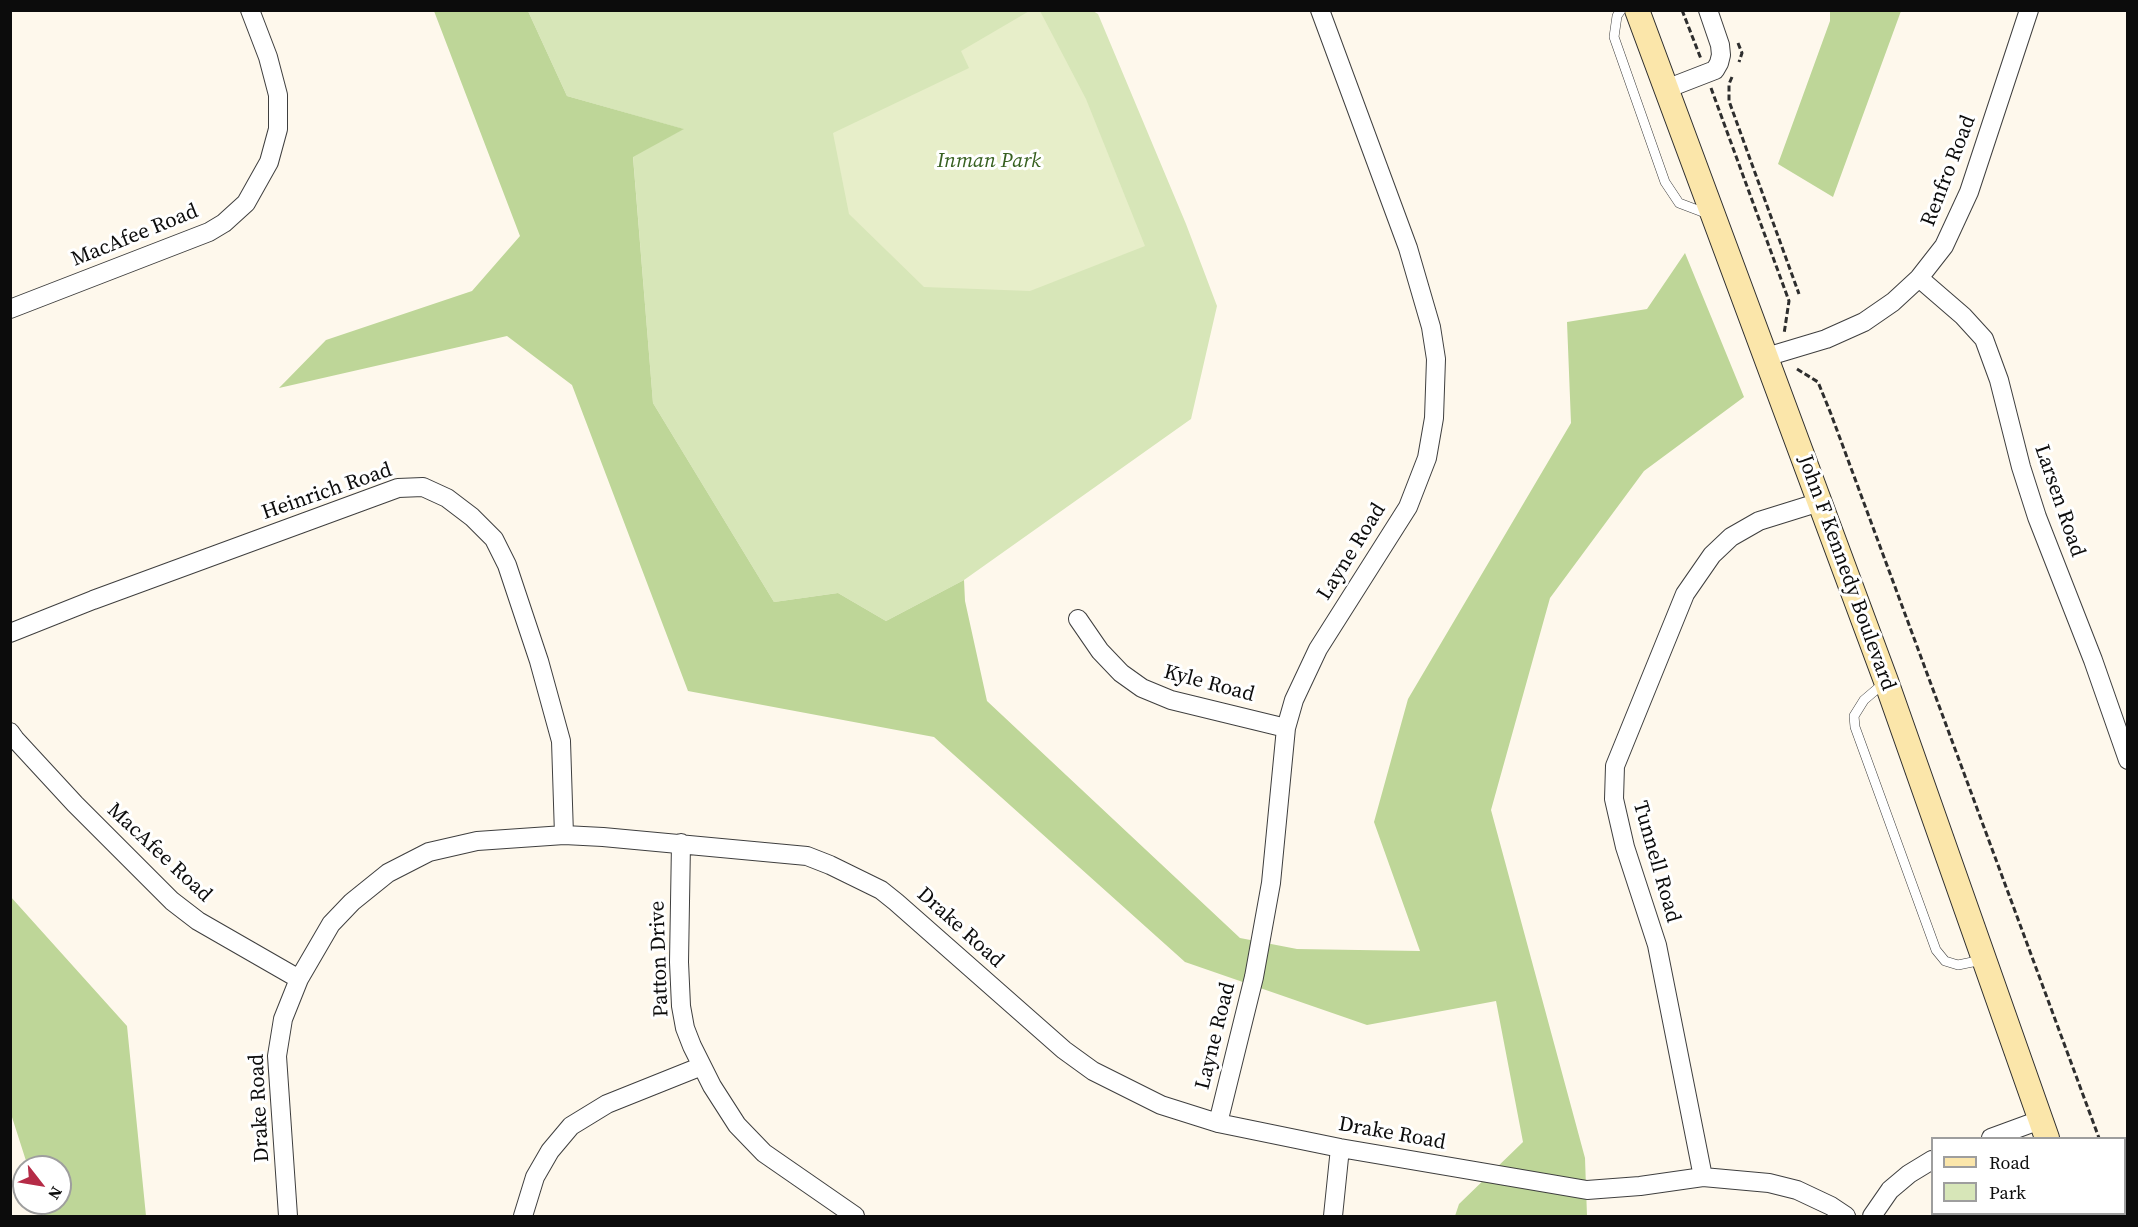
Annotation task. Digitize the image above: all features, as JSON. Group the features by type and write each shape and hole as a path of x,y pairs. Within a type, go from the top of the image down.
{"street":[{"name":"MacAfee Road","path":"10,309 209,232 224,223 246,203 269,162 278,129 278,95 268,57 250,10"},
{"name":"Layne Road","path":"1218,1123 1254,978 1271,883 1286,728 1294,700 1318,649 1407,507 1427,458 1434,418 1436,359 1431,327 1408,248 1320,10"},
{"name":"John F Kennedy Boulevard","path":"1637,10 1886,681 2043,1129"},
{"path":"1666,89 1715,70 1721,55 1720,45 1708,10"},
{"name":"Renfro Road","path":"1766,357 1826,339 1864,322 1893,302 1919,278 1944,246 1969,192 2029,10"},
{"name":"Larsen Road","path":"1919,278 1963,316 1984,339 1999,380 2021,467 2037,517 2093,660 2127,760"},
{"name":"Heinrich Road","path":"10,633 93,600 398,488 423,486 447,498 472,517 494,539 507,565 539,661 561,741 564,835"},
{"name":"Tunnell Road","path":"1703,1177 1657,945 1625,847 1614,799 1615,766 1685,594 1712,555 1731,537 1759,521 1820,502"},
{"name":"Kyle Road","path":"1078,619 1100,651 1121,673 1142,688 1172,700 1286,728"},
{"name":"MacAfee Road","path":"10,732 75,804 172,901 198,921 299,980"},
{"name":"Drake Road","path":"288,1216 278,1056 283,1019 299,980 331,924 352,902 388,873 429,852 477,841 564,835 681,843 807,856 830,865 881,891 897,902 1064,1050 1093,1071 1161,1105 1218,1123 1340,1148 1587,1190 1640,1186 1703,1177 1769,1183 1797,1190 1831,1206 1846,1216"},
{"name":"Patton Drive","path":"681,843 679,962 681,1006 685,1028 692,1046 712,1086 737,1125 764,1153 855,1216"},
{"path":"523,1216 535,1177 550,1151 571,1126 607,1104 702,1065"},
{"path":"1997,1137 2043,1129"},
{"path":"1334,1216 1340,1148"},
{"path":"1872,1216 1890,1190 1909,1174 1931,1161"}],"lane":[{"path":"1622,10 1617,16 1614,37 1665,182 1678,202 1713,216"},
{"path":"1886,681 1863,700 1854,716 1855,727 1936,950 1946,961 1958,965 1983,960"}],"path":[{"path":"1682,10 1786,291 1789,301 1784,334"},
{"path":"1735,34 1742,53 1738,65"},
{"path":"1733,75 1729,84 1729,101 1799,294"},
{"path":"1797,369 1818,382 1831,414 2099,1137"}],"green space":[{"name":"Inman Park","path":"1031,10 1040,11 1086,99 1145,246 1030,291 924,287 849,214 833,133 969,68 961,51"},
{"path":"434,11 528,11 567,96 684,129 633,157 653,403 774,602 838,593 886,621 964,580 965,601 987,701 1240,938 1297,949 1420,951 1374,822 1408,699 1571,423 1567,322 1647,309 1685,253 1744,397 1644,471 1550,598 1491,810 1585,1158 1587,1216 1455,1216 1459,1204 1523,1142 1496,1001 1367,1025 1185,962 934,737 688,691 572,385 507,336 279,388 326,340 472,291 520,236"},
{"name":"Inman Park","path":"528,11 1093,11 1098,14 1186,224 1217,306 1191,419 964,580 886,621 838,593 774,602 653,403 633,156 683,129 567,96"},
{"path":"1830,11 1901,11 1833,197 1778,164 1830,21"},
{"path":"10,896 127,1026 146,1216 44,1216 72,1215 72,1155 24,1155 11,1114"}]}
